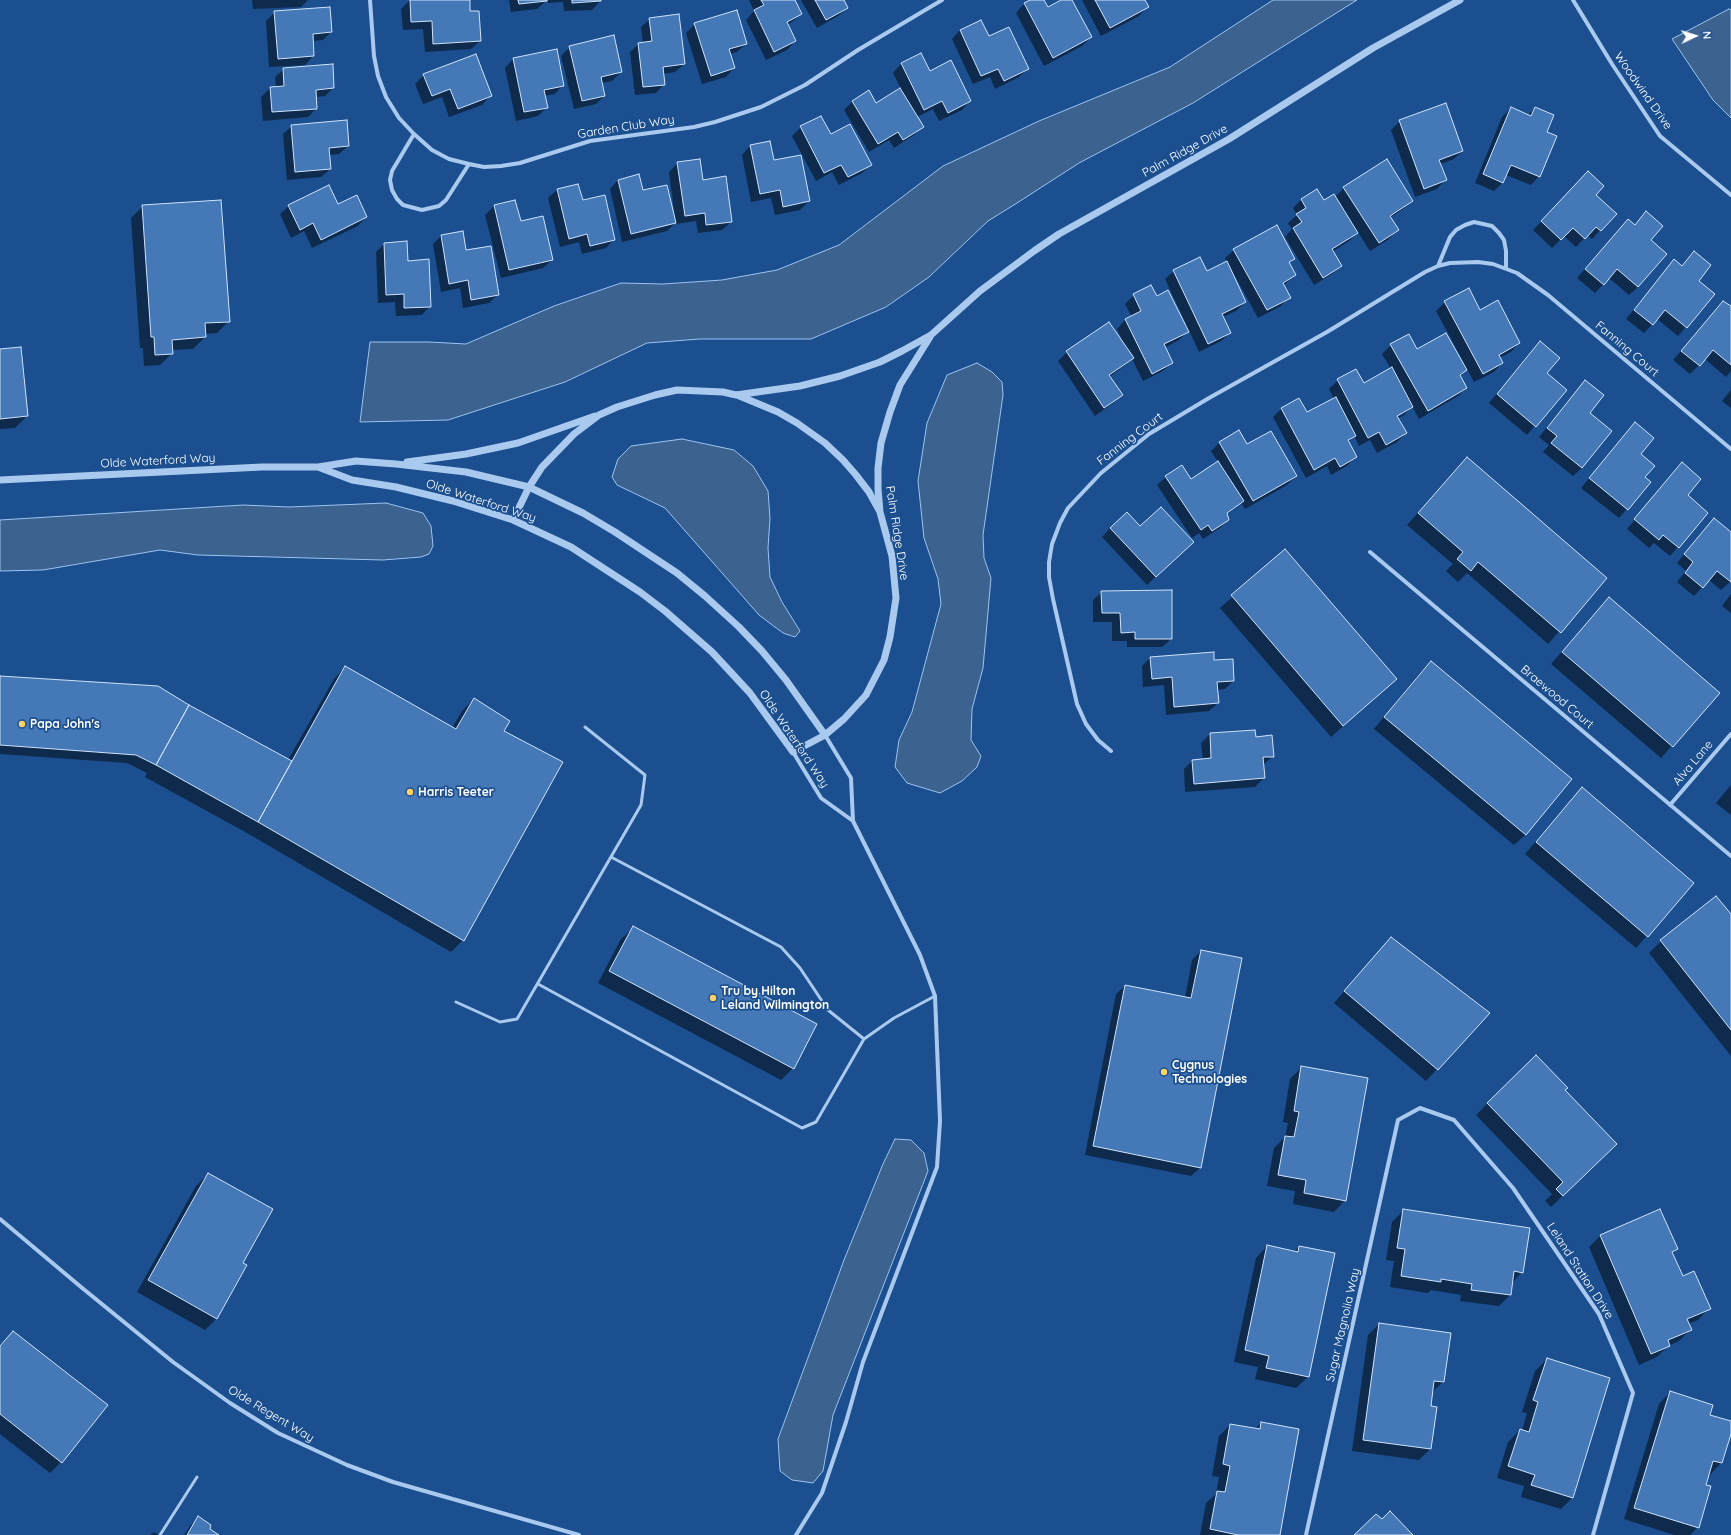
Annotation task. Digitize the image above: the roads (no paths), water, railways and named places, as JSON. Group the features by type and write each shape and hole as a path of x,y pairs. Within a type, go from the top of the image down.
{"street":[{"name":"Garden Club Way","path":"370,0 374,56 378,76 386,97 399,118 432,150 450,159 469,164 495,166 520,163 590,141 694,126 736,116 761,107 799,88 864,46 942,0"},
{"name":"Palm Ridge Drive","path":"513,520 529,487 542,467 574,434 599,415 617,407 677,390 723,392 736,395 800,386 840,376 880,362 931,335 980,291 1059,234 1230,139 1373,48 1460,0"},
{"name":"Woodwind Drive","path":"1573,0 1612,64 1660,136 1731,195"},
{"path":"414,134 392,171 390,180 392,190 397,199 403,205 422,210 439,206 446,200 469,164"},
{"path":"1438,266 1450,237 1456,230 1474,222 1492,226 1504,240 1506,251 1506,268"},
{"name":"Fanning Court","path":"1110,751 1098,740 1086,724 1077,704 1049,578 1049,562 1052,544 1060,522 1068,508 1101,473 1149,434 1208,398 1295,351 1368,308 1410,281 1438,266 1450,263 1478,262 1506,268 1516,273 1548,296 1731,450"},
{"name":"Palm Ridge Drive","path":"793,752 825,735 844,719 866,695 884,660 890,637 896,598 892,556 880,512 878,468 881,442 900,385 931,335"},
{"path":"736,395 778,412 798,423 826,444 856,475 869,492 880,512"},
{"path":"396,464 438,459 518,443 599,415"},
{"name":"Olde Waterford Way","path":"0,480 262,467 318,467 356,461 466,472 529,487 583,513 615,532 677,573 705,596 762,652 786,680 825,735 851,778 853,821"},
{"name":"Olde Waterford Way","path":"318,467 352,480 420,492 513,520 571,547 610,571 665,611 712,652 730,670 768,717 793,752 821,798 853,821"},
{"name":"Braewood Court","path":"1370,552 1731,856"},
{"name":"Alva Lane","path":"1670,805 1731,734"},
{"path":"796,1535 822,1493 846,1422 863,1362 937,1167 940,1121 935,996 920,955 853,821"},
{"name":"Leland Station Drive","path":"1398,1120 1420,1108 1454,1120 1513,1188 1598,1314 1634,1393 1593,1535"},
{"name":"Sugar Magnolia Way","path":"1306,1535 1398,1120"},
{"name":"Olde Regent Way","path":"0,1220 81,1288 178,1365 230,1403 278,1433 347,1465 394,1482 580,1535"}],"lane":[{"path":"456,1002 500,1022 517,1019 641,805 645,775 585,727"},
{"path":"611,857 781,947 800,968 828,1010 864,1038"},
{"path":"538,984 802,1128 816,1122 864,1038 894,1018 935,996"},
{"path":"160,1535 197,1477"}],"water":[{"path":"1273,0 1357,0 1193,103 1079,163 988,221 929,277 886,307 811,339 700,339 647,343 565,382 448,420 360,422 370,342 429,342 466,344 554,306 621,283 663,284 722,280 777,270 839,245 943,166 1039,121 1170,67"},
{"path":"1729,9 1731,10 1731,118 1713,100 1672,39"},
{"path":"977,363 992,372 1002,382 1003,395 983,535 984,558 991,578 983,668 972,709 971,740 981,756 977,767 962,781 940,793 907,783 895,767 899,740 912,712 941,604 938,579 924,538 918,481 927,423 947,375"},
{"path":"682,439 734,450 753,466 768,491 770,518 768,548 770,577 782,602 800,631 795,637 783,633 759,615 665,508 617,485 612,477 618,459 631,446"},
{"path":"386,503 423,513 431,526 433,546 429,554 421,557 383,560 198,555 160,550 43,570 0,571 0,520 243,505 289,507"},
{"path":"895,1139 911,1140 924,1153 928,1171 833,1415 823,1471 813,1483 792,1480 780,1471 778,1439 844,1260 883,1164"}],"place":[{"name":"Papa John's","path":"22,724"},
{"name":"Harris Teeter","path":"410,792"},
{"name":"Tru by Hilton Leland Wilmington","path":"713,998"},
{"name":"Cygnus Technologies","path":"1164,1072"}]}
